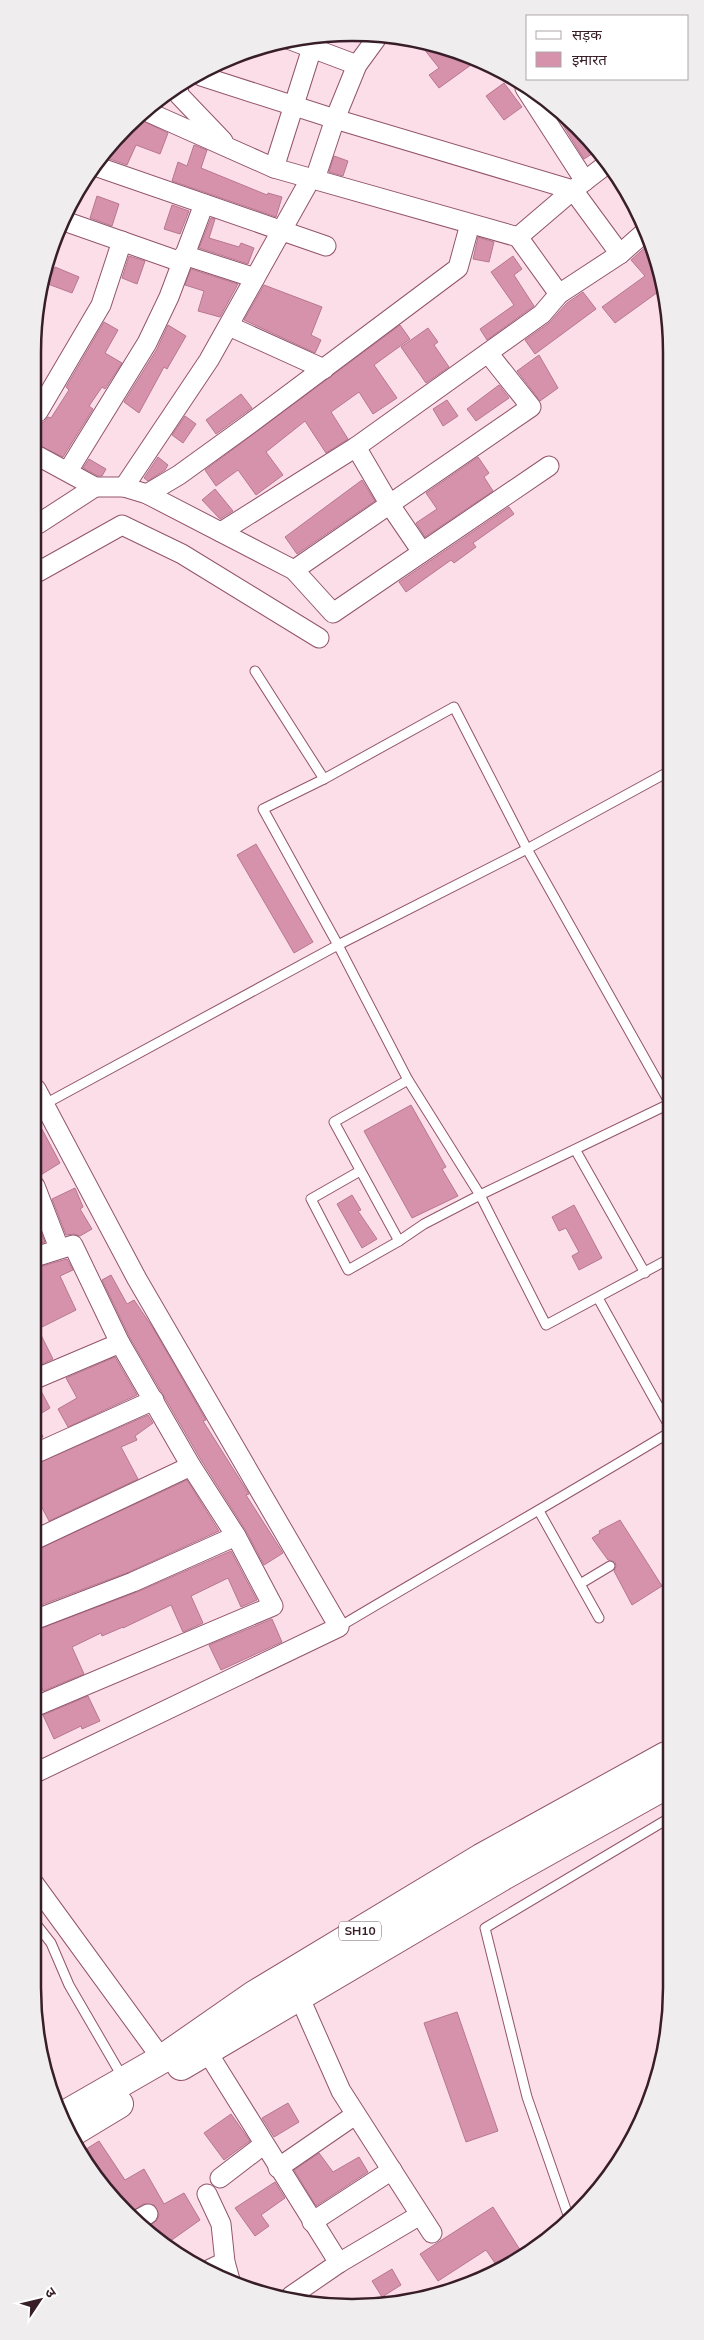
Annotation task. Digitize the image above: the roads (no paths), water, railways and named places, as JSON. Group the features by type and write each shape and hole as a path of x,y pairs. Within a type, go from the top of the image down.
{"main road":[{"name":"SH10","path":"68,2113 162,2058 254,1995 473,1863 663,1758"},
{"name":"SH10","path":"76,2131 206,2050 503,1876 663,1787"}],"street":[{"path":"124,487 209,360 313,179 357,65 374,42"},
{"path":"274,168 314,44"},
{"path":"315,44 357,65"},
{"path":"207,78 335,119 579,185"},
{"path":"179,94 230,148"},
{"path":"529,97 620,254"},
{"path":"152,114 274,168 518,237 559,294"},
{"path":"101,168 326,246"},
{"path":"518,237 579,185 602,168"},
{"path":"68,471 147,343 169,296 204,204"},
{"path":"70,223 122,241 256,278"},
{"path":"147,494 187,469 458,268 470,224"},
{"path":"220,532 356,447 542,314 559,294 620,254 640,236"},
{"path":"41,407 101,305 122,241"},
{"path":"228,326 324,368"},
{"path":"294,570 531,407 488,353"},
{"path":"356,447 390,505 422,552"},
{"path":"41,458 94,487 124,487 147,494 294,570 333,613 549,466"},
{"path":"41,522 94,487"},
{"path":"41,570 122,524 182,554 319,638"},
{"path":"41,1097 123,1254 339,1627 41,1770"},
{"path":"41,1200 60,1248"},
{"path":"41,1255 73,1245 120,1343 191,1466 236,1536 274,1606 41,1704"},
{"path":"41,1377 120,1343"},
{"path":"41,1451 154,1400"},
{"path":"41,1536 191,1466"},
{"path":"41,1617 133,1582 236,1536"},
{"path":"41,1893 162,2058"},
{"path":"299,1996 341,2091 432,2233"},
{"path":"206,2050 263,2145 339,2263"},
{"path":"278,2168 355,2115"},
{"path":"220,2178 263,2145"},
{"path":"312,2222 392,2170"},
{"path":"207,2194 221,2224 227,2271"},
{"path":"295,2294 339,2263 420,2214"}],"lane":[{"path":"256,671 324,779"},
{"path":"663,1091 527,849 454,706 324,779 263,809 338,945 408,1080 480,1195 546,1324 663,1262"},
{"path":"41,1097 527,849 663,775"},
{"path":"399,1241 334,1122 408,1080"},
{"path":"360,1171 312,1199 348,1270 399,1241 424,1224 480,1195 663,1107"},
{"path":"576,1150 645,1273"},
{"path":"598,1298 663,1415"},
{"path":"339,1627 663,1436"},
{"path":"539,1511 598,1618"},
{"path":"580,1584 610,1566"},
{"path":"567,2213 527,2097 485,1928 663,1822"},
{"path":"41,1930 51,1942 69,1985 124,2080"}]}
